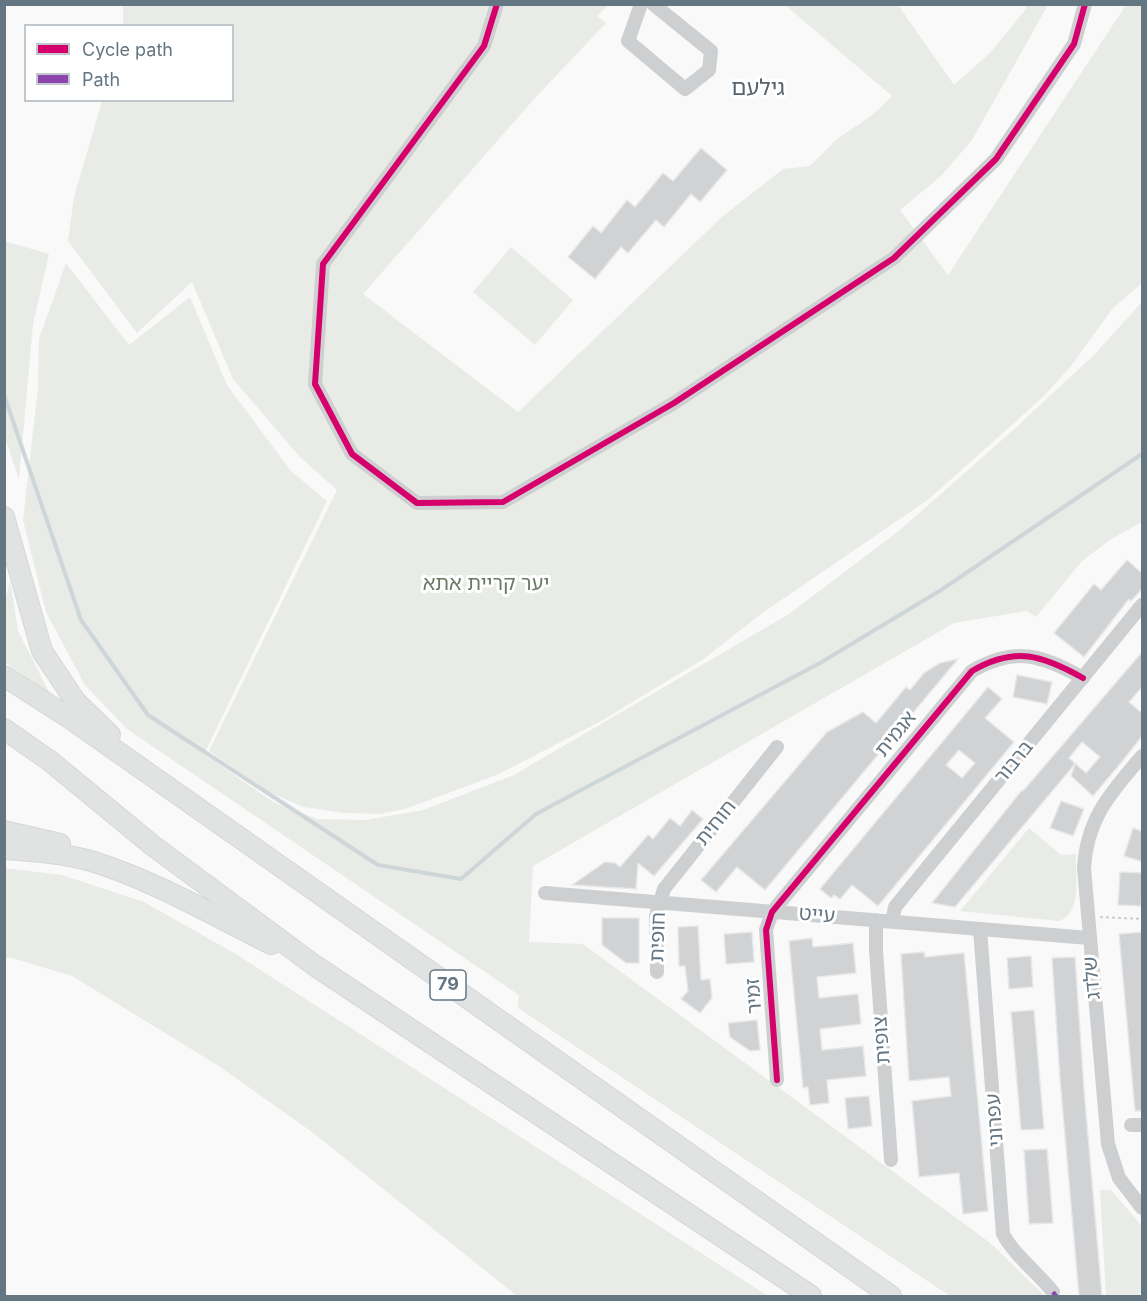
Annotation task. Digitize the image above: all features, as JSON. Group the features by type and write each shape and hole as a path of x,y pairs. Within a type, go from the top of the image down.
{"highway":[{"path":"4,517 35,634 50,667 76,702 162,784"},
{"name":"79","path":"4,676 162,784 891,1296"},
{"path":"10,733 67,774 152,845 314,965 811,1296"},
{"path":"4,831 62,844 91,861 155,887 314,965"},
{"path":"4,849 36,851 91,861"}],"street":[{"path":"497,4 484,46 322,264 315,384 352,454 417,503 503,502 675,403 894,258 996,159 1074,44 1085,4"},
{"path":"641,4 628,41 685,89 709,70 711,51 653,4"},
{"name":"ברבור","path":"892,922 895,907 1143,605"},
{"name":"אגמית","path":"772,912 972,671 1002,657 1031,655 1057,664 1083,678"},
{"name":"חוחית","path":"659,902 668,883 777,747"},
{"name":"שלדג","path":"1143,756 1108,796 1093,821 1085,851 1087,917 1108,1144 1119,1178 1143,1208"},
{"name":"עייט","path":"545,892 1089,938"},
{"name":"חופית","path":"657,972 655,926 659,902"},
{"name":"זמיר","path":"772,912 766,930 777,1080"},
{"name":"צופית","path":"876,920 876,950 891,1160"},
{"name":"עפרוני","path":"981,929 1003,1234 1009,1246 1053,1292"}],"path":[{"path":"1087,917 1143,919"}],"green space":[{"name":"יער קריית אתא","path":"123,5 608,5 597,16 606,23 534,99 363,294 518,412 722,217 783,169 810,166 837,139 871,116 892,96 785,5 898,5 954,85 990,53 1026,9 1026,5 1048,5 972,140 941,176 900,210 948,275 1126,5 1141,5 1142,283 1113,308 1071,366 1043,397 929,499 761,614 705,658 603,720 499,774 405,809 379,814 345,813 303,807 267,791 209,751 337,490 300,457 233,379 192,282 137,333 68,241 74,197 102,102 234,102 234,24 123,24"},
{"path":"4,241 49,254 33,324 19,479 5,438"},
{"path":"511,247 573,300 535,345 473,292"},
{"path":"66,263 129,345 190,297 227,385 291,471 327,501 204,754 273,802 317,819 366,820 423,810 514,775 789,614 900,530 1011,432 1094,355 1142,302 1142,522 1111,539 1082,561 1036,617 1027,611 954,623 533,866 529,942 583,944 989,1242 1045,1296 950,1296 518,1008 519,995 127,729 85,685 46,612 23,520 38,388 39,339"},
{"path":"10,581 18,631 50,694 5,662 5,601"},
{"path":"1029,828 1061,855 1076,854 1075,902 1067,917 1059,921 960,911"},
{"path":"4,868 62,875 144,902 234,953 768,1296 517,1296 312,1132 219,1066 72,976 12,958 5,958"},
{"path":"1100,1190 1111,1190 1142,1226 1142,1292 1138,1296 1106,1296"}],"building":[{"path":"701,148 727,170 700,202 691,194 664,227 656,220 628,253 621,247 595,279 568,257 593,226 601,233 627,200 635,207 663,173 673,181"},
{"path":"1127,560 1143,574 1143,588 1131,601 1129,599 1084,657 1054,633 1094,584 1101,590"},
{"path":"1143,651 1143,686 1129,702 1143,714 1143,735 1120,764 1093,796 1071,776 1075,764 955,907 932,903 1023,791","holes":["1082,742 1100,757 1086,773 1069,758"]},
{"path":"958,659 765,890 737,867 716,892 701,880 827,732 863,712 876,723 906,687 910,690 924,673 940,663"},
{"path":"1017,675 1052,682 1047,704 1013,697"},
{"path":"988,687 1002,699 985,718 1014,742 878,906 852,885 840,899 834,895 831,898 820,889","holes":["959,750 975,763 962,778 946,765"]},
{"path":"1061,801 1084,809 1073,836 1050,828"},
{"path":"692,810 703,819 654,876 638,863 636,889 572,885 605,862 615,863 620,867 648,835 653,839 670,818 680,826"},
{"path":"1133,828 1143,832 1143,862 1124,856"},
{"path":"1120,872 1143,873 1141,906 1118,905"},
{"path":"602,918 639,918 639,963 626,963 602,945"},
{"path":"698,926 701,980 710,979 712,998 700,1013 681,999 688,991 685,966 679,966 678,927"},
{"path":"752,932 754,962 726,964 724,934"},
{"path":"1143,932 1143,1111 1135,1111 1119,934"},
{"path":"812,938 813,947 853,943 856,973 817,977 819,998 858,994 861,1024 820,1029 822,1050 863,1046 866,1076 827,1080 829,1103 810,1105 808,1087 803,1088 789,941"},
{"path":"924,952 925,957 964,953 988,1211 963,1214 959,1173 919,1177 912,1101 951,1096 949,1077 909,1081 901,954"},
{"path":"1031,956 1033,987 1009,989 1007,958"},
{"path":"1075,957 1102,1296 1079,1296 1060,1079 1052,958"},
{"path":"1034,1010 1044,1129 1021,1130 1011,1012"},
{"path":"757,1020 760,1050 750,1051 730,1037 728,1023"},
{"path":"869,1096 872,1126 848,1129 845,1098"},
{"path":"1047,1149 1053,1223 1029,1224 1024,1150"}],"waterway":[{"path":"4,395 81,620 148,715 378,865 461,879 536,814 820,663 941,590 1142,454"}],"marked path":[{"path":"1053,1292 1056,1296"}],"cycle path":[{"path":"497,4 484,46 323,264 315,384 352,454 417,503 503,502 674,403 894,258 996,159 1074,44 1085,4"},
{"path":"777,1080 766,930 772,912 972,671 1002,658 1028,656 1054,664 1083,678"}],"district":[{"name":"גילעם","path":"758,88"}]}
